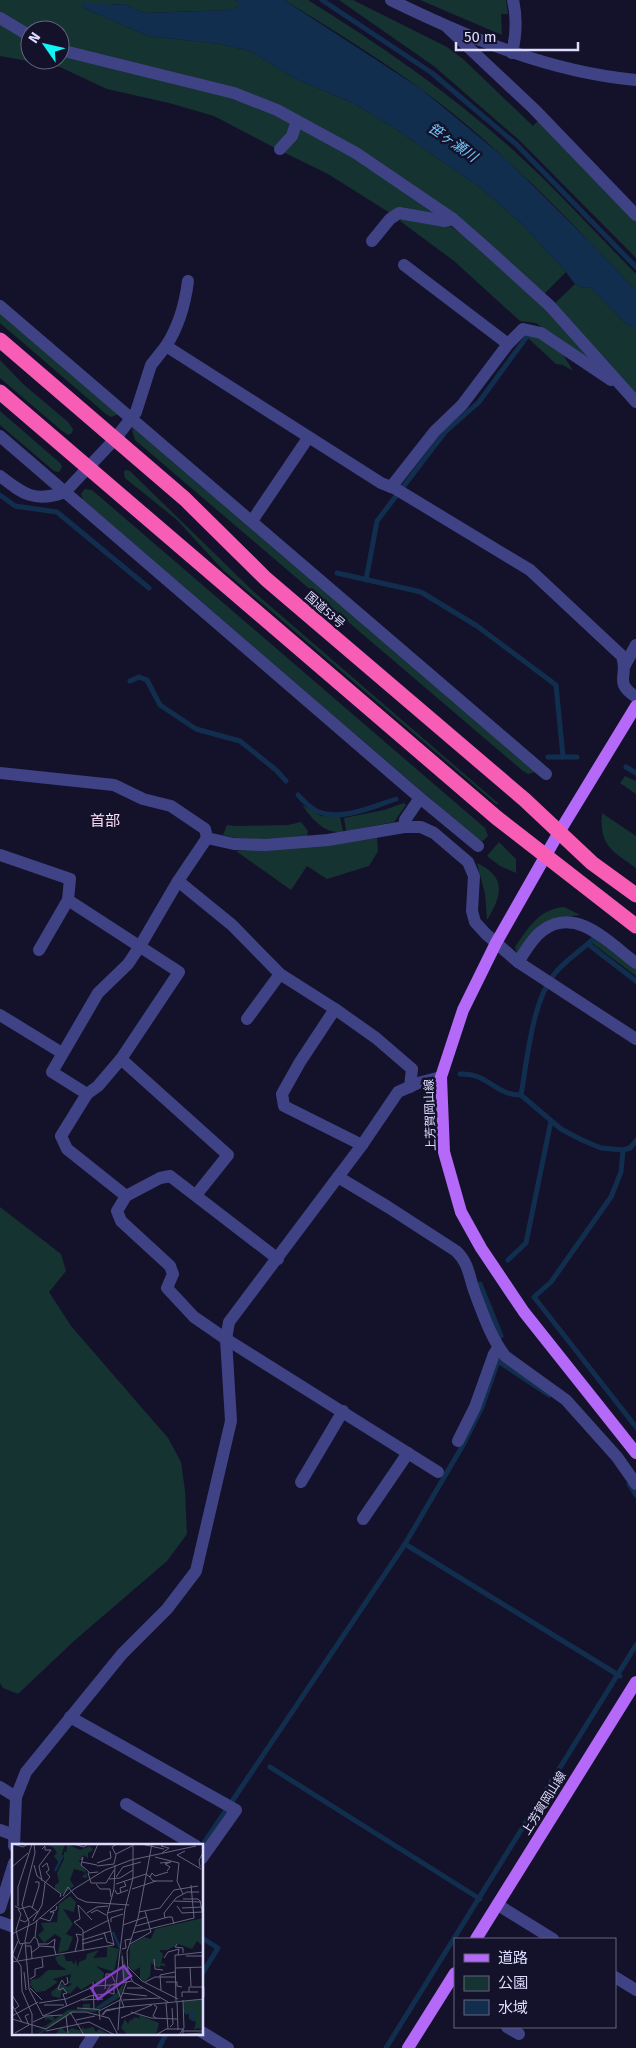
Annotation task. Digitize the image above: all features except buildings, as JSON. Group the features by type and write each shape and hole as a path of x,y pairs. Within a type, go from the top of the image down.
{"highway":[{"name":"国道53号","path":"0,340 185,499 266,579 525,800 558,834 592,863 636,895"},
{"path":"0,392 545,857 636,926"}],"main road":[{"name":"上芳賀岡山線","path":"636,706 558,834 496,943 463,1010 441,1077 444,1152 461,1212 480,1248 524,1312 636,1453"},
{"name":"上芳賀岡山線","path":"477,1938 636,1682"},
{"path":"408,2048 450,1990 454,1977"}],"street":[{"path":"391,0 448,28 512,53 604,77 636,80"},
{"path":"512,53 515,42 516,12 513,0"},
{"path":"0,18 20,30"},
{"path":"448,28 534,109 636,214"},
{"path":"70,52 234,93 277,110 356,153 453,219 550,306 636,402"},
{"path":"280,149 292,136 297,121"},
{"path":"372,241 390,219 399,213 445,221 453,219"},
{"path":"404,265 508,344"},
{"path":"0,476 24,494 41,497 65,492 136,412 151,365 174,334 184,306 188,282"},
{"path":"0,306 546,774"},
{"path":"396,490 435,431 462,405 508,344 523,329 541,333 627,391"},
{"path":"166,346 381,483 396,490 530,570 622,656 625,665"},
{"path":"0,436 478,846"},
{"path":"252,521 308,438"},
{"path":"636,645 625,665 622,684 626,691 636,697"},
{"path":"0,772 114,785 143,799 171,806 205,829 207,838 178,881 140,946 128,964 98,993 52,1072 87,1094"},
{"path":"404,827 405,820 420,798"},
{"path":"207,838 234,844 266,845 337,838 404,827 421,827 434,833 468,862 474,876 472,911 475,922 518,962 636,1040"},
{"path":"0,855 70,879 68,900 39,950"},
{"path":"178,881 232,925 280,974 335,1008 376,1038 412,1069 410,1087"},
{"path":"68,900 179,972 121,1059 98,1086 87,1094 61,1136 67,1148 126,1196"},
{"path":"518,962 540,932 557,922 576,922 588,927 636,963"},
{"path":"247,1019 280,974"},
{"path":"335,1008 282,1094 284,1106 362,1145"},
{"path":"0,1015 62,1053"},
{"path":"121,1059 228,1155 196,1195"},
{"path":"14,1840 16,1797 26,1772 122,1654 167,1610 196,1571 231,1421 226,1339 230,1322 362,1145 398,1092 441,1077"},
{"path":"278,1259 170,1176 160,1178 126,1196 116,1211 121,1221 170,1266 172,1274 167,1288 194,1317 438,1472"},
{"path":"338,1177 460,1254 471,1274 474,1291 498,1348 504,1356 566,1400 617,1457 636,1484"},
{"path":"458,1441 475,1407 494,1354 498,1348"},
{"path":"301,1482 343,1411"},
{"path":"364,1519 408,1453"},
{"path":"70,1717 236,1810 204,1849"},
{"path":"0,1787 16,1797"},
{"path":"126,1804 191,1844"},
{"path":"0,1830 14,1840"},
{"path":"0,1908 12,1869"},
{"path":"498,1905 551,1938"},
{"path":"0,1922 12,1926"},
{"path":"616,1978 636,1990"},
{"path":"509,2028 519,2034"},
{"path":"204,2033 228,2048"},
{"path":"85,2048 93,2036"}],"green space":[{"path":"0,0 235,0 239,2 239,6 231,10 144,13 124,4 82,7 148,36 220,44 250,51 294,78 353,103 393,127 482,189 523,225 566,272 544,294 488,243 279,107 70,49 70,20 20,20 20,24 0,13"},
{"path":"284,0 308,0 414,70 465,109 545,180 636,274 636,291 533,185 450,111 388,66"},
{"path":"339,0 353,0 447,47 463,59 533,126 538,121 636,220 636,258 519,140 435,67"},
{"path":"420,0 506,0 508,14 501,14 502,35"},
{"path":"0,23 20,36 20,60 0,56"},
{"path":"70,56 233,97 293,123 289,134 275,148 214,116 169,103 107,89 66,70 70,70"},
{"path":"300,127 354,157 442,217 390,213 328,174 283,152"},
{"path":"404,217 449,225 483,250 547,308 604,373 536,323 520,321 454,261 400,221"},
{"path":"575,284 584,288 590,287 625,323 636,329 636,396 554,304"},
{"path":"0,313 119,414 111,417 106,414 0,323"},
{"path":"531,334 561,351 573,371 563,365 556,364 528,338"},
{"path":"0,360 23,384 68,422 73,429 72,433 68,435 61,430 0,378"},
{"path":"0,411 60,463 62,467 59,472 54,471 0,425"},
{"path":"133,428 535,772 528,774 523,771 135,440"},
{"path":"125,470 130,471 254,592 499,804 496,804 223,570 177,520 125,478"},
{"path":"85,489 92,490 485,828 488,836 483,841 476,838 83,500 81,494"},
{"path":"625,776 636,781 636,794 620,783"},
{"path":"404,803 406,805 394,822 346,831 344,818 384,810"},
{"path":"302,805 321,816 340,817 343,832 330,831 324,828"},
{"path":"602,813 636,836 636,868 614,852 605,840"},
{"path":"301,822 308,831 307,837 254,840 223,835 227,825 288,825"},
{"path":"377,838 378,851 369,866 327,879 307,866 291,890 236,851 308,846"},
{"path":"499,842 516,859 516,873 500,866 487,856"},
{"path":"477,863 487,868 493,874 499,888 496,903 487,920 485,894"},
{"path":"564,907 580,915 555,918 517,954 515,947 535,921 548,911"},
{"path":"597,938 636,968 636,976 592,943"},
{"path":"0,1207 61,1254 66,1271 49,1292 71,1326 168,1438 181,1462 185,1491 187,1534 167,1561 75,1640 18,1694 3,1688 0,1683"}],"water":[{"name":"笹ヶ瀬川","path":"235,0 284,0 421,89 506,159 593,245 636,291 636,329 625,323 590,287 584,288 575,284 523,225 482,189 393,127 353,103 294,78 250,51 220,44 148,36 82,7 84,2 124,4 144,13 231,10 239,6"}],"waterway":[{"path":"322,0 432,73 516,144 636,267"},
{"path":"366,580 377,521 445,432 479,402 528,335"},
{"path":"0,495 15,506 57,512 149,588"},
{"path":"337,573 421,592 477,626 556,685 563,757"},
{"path":"130,681 139,677 147,680 160,705 196,729 240,741 276,770 286,781"},
{"path":"548,757 577,757"},
{"path":"626,767 636,773"},
{"path":"298,795 316,811 338,815 368,809 396,799"},
{"path":"521,1095 531,1033 546,987 562,965 595,937"},
{"path":"588,944 636,981"},
{"path":"460,1074 469,1074 485,1080 505,1092 521,1095 561,1129 601,1148 623,1150 630,1148 636,1141"},
{"path":"508,1260 526,1243 551,1121"},
{"path":"623,1150 621,1172 611,1197 551,1282 534,1297 636,1427"},
{"path":"480,1284 501,1336"},
{"path":"203,1844 405,1544 463,1445 482,1407 498,1361 549,1395"},
{"path":"629,1484 636,1495"},
{"path":"405,1544 620,1676"},
{"path":"454,1938 636,1645"},
{"path":"270,1767 480,1899"},
{"path":"386,2048 454,1938"},
{"path":"204,1939 218,1948 204,1971"},
{"path":"159,2048 165,2036"}],"district":[{"name":"首部","path":"105,821"}]}
